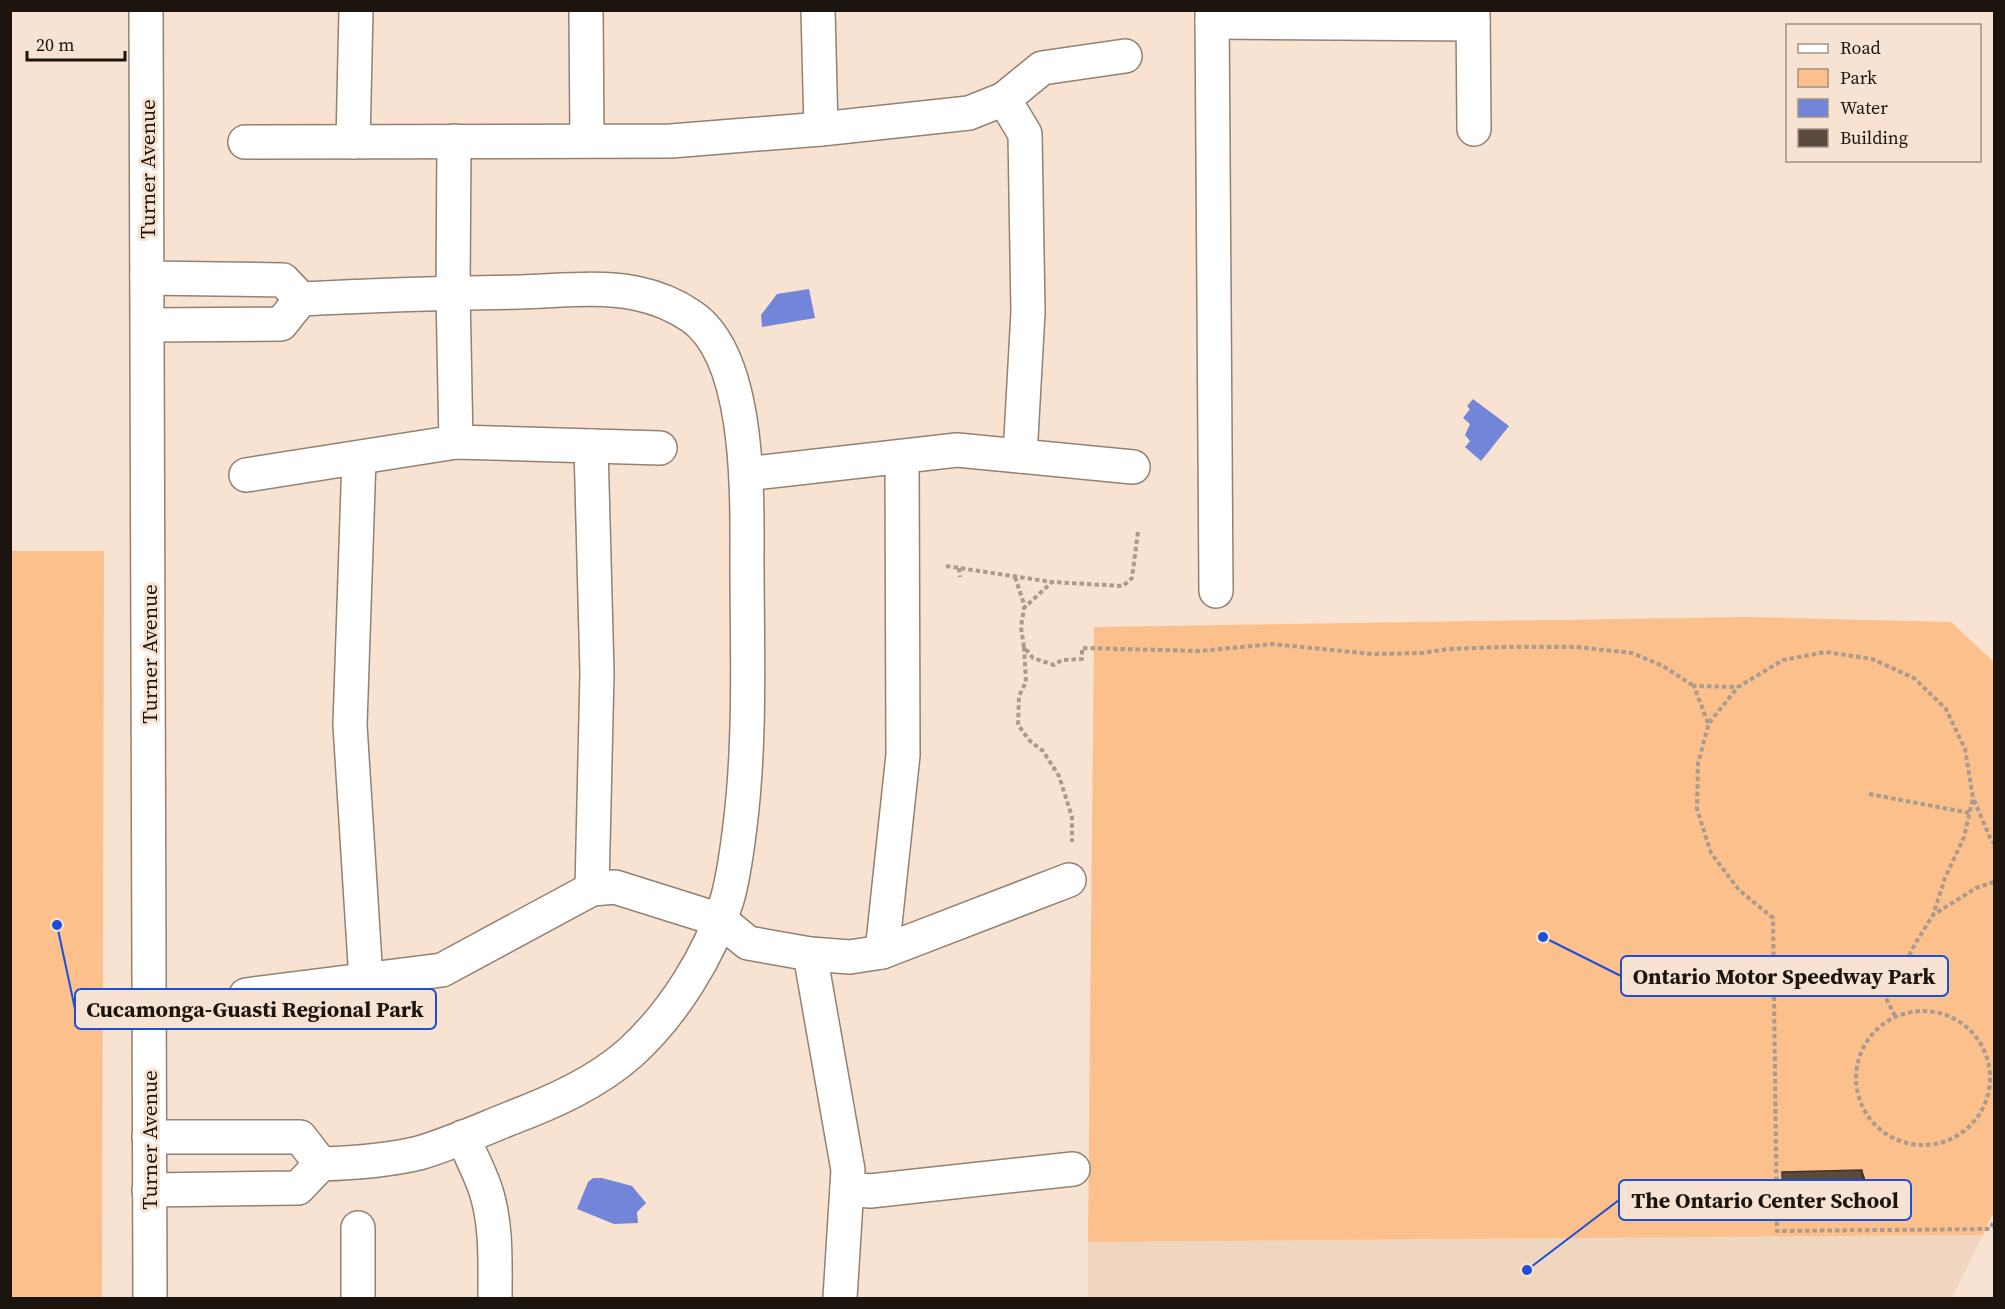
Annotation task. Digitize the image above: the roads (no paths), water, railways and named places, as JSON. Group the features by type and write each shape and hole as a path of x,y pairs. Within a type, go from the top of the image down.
{"street":[{"name":"Turner Avenue","path":"146,10 150,1299"},
{"path":"353,142 356,10"},
{"path":"586,10 587,140"},
{"path":"818,10 821,129"},
{"path":"1216,591 1212,16 1473,17 1474,129"},
{"path":"245,142 671,141 821,129 969,113 1004,99 1042,68 1125,56"},
{"path":"1004,99 1025,135 1028,312 1020,456"},
{"path":"454,141 453,293 456,442"},
{"path":"147,278 283,280 301,299"},
{"path":"148,325 281,324 301,299 403,293 591,291 633,293 666,302 694,318 715,342 729,372 741,430 746,474 747,731 745,789 736,856 728,897 720,920 698,968 664,1016 630,1053 592,1081 543,1106 419,1152 365,1162 321,1164 298,1188 149,1190"},
{"path":"246,475 456,442 660,448"},
{"path":"591,446 597,673 592,889"},
{"path":"746,474 957,450 1133,467"},
{"path":"882,952 903,755 902,457"},
{"path":"359,458 350,725 366,980"},
{"path":"246,995 442,970 592,889 615,887 720,920 748,943 810,954 850,957 882,952 1069,880"},
{"path":"810,954 848,1170 840,1299"},
{"path":"149,1137 300,1137 321,1164"},
{"path":"463,1137 486,1189 492,1217 495,1299"},
{"path":"847,1189 870,1191 1072,1169"},
{"path":"358,1228 358,1299"}],"water":[{"path":"809,289 815,318 762,327 761,315 777,294"},
{"path":"1473,399 1509,426 1481,461 1465,447 1470,441 1465,435 1470,424 1463,418 1470,409 1467,406"},
{"path":"593,1178 602,1178 632,1186 646,1203 637,1212 638,1223 614,1224 577,1209 588,1182"}],"place":[{"name":"Cucamonga-Guasti Regional Park","path":"57,925"},
{"name":"Ontario Motor Speedway Park","path":"1543,937"},
{"name":"The Ontario Center School","path":"1527,1270"}]}
